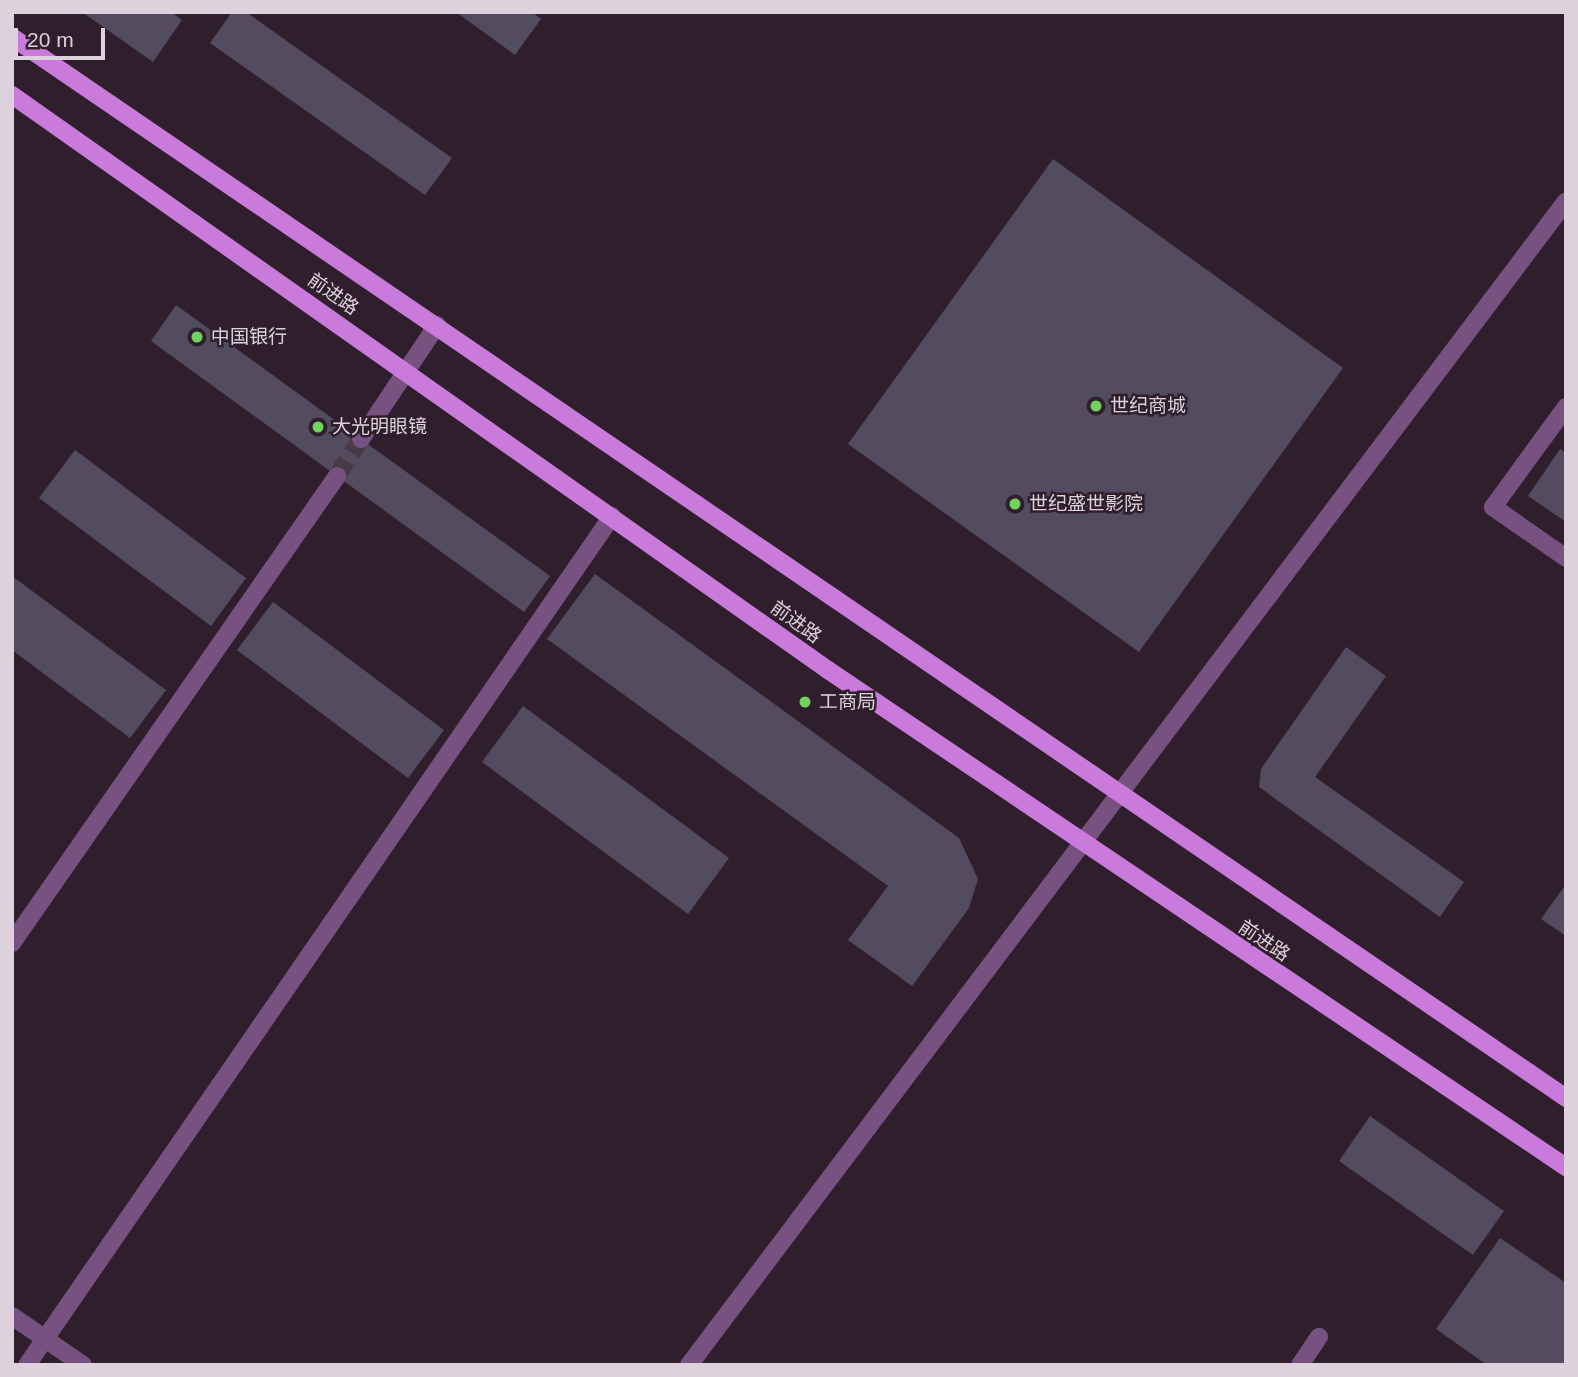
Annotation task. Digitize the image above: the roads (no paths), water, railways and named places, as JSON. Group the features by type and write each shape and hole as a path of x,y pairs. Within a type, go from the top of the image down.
{"main road":[{"name":"前进路","path":"12,37 1566,1098"},
{"name":"前进路","path":"12,95 1082,845 1566,1167"}],"street":[{"path":"689,1365 1566,201"},
{"path":"361,439 437,325"},
{"path":"1566,407 1493,507 1566,558"},
{"path":"12,943 337,476"},
{"path":"27,1365 612,516"},
{"path":"12,1316 83,1365"},
{"path":"1300,1365 1319,1337"}],"tunnel":[{"path":"337,476 361,439"}],"place":[{"name":"中国银行","path":"197,337"},
{"name":"世纪商城","path":"1096,406"},
{"name":"大光明眼镜","path":"318,427"},
{"name":"世纪盛世影院","path":"1015,504"},
{"name":"工商局","path":"805,702"}]}
